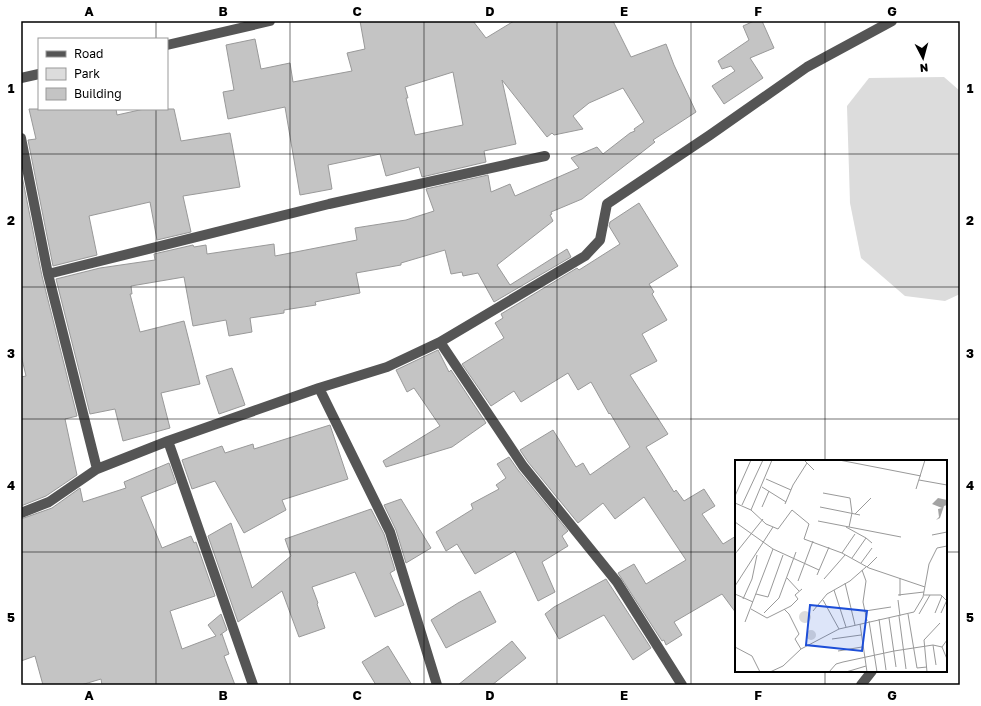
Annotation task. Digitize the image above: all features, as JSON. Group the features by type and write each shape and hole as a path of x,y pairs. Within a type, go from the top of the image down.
{"street":[{"path":"168,45 270,21"},
{"path":"21,513 49,502 97,469 168,441 318,388 387,367 440,342 585,256 600,240 606,204 710,135 807,67 892,21"},
{"path":"21,78 38,74"},
{"path":"21,138 48,274 97,469"},
{"path":"48,274 329,204 544,156"},
{"path":"440,342 523,466 617,582 682,685"},
{"path":"318,388 390,532 436,685"},
{"path":"168,441 253,685"},
{"path":"861,685 871,672"}],"green space":[{"path":"944,77 960,91 960,294 945,301 905,296 861,258 850,203 847,106 869,78"}],"building":[{"path":"360,21 473,21 486,38 514,21 613,21 631,57 666,44 696,112 653,140 655,142 582,199 551,212 552,214 550,215 553,221 497,265 510,285 567,249 571,257 494,302 478,273 463,276 462,272 451,274 445,250 401,263 401,265 356,273 360,293 315,302 316,305 284,310 284,313 250,318 252,332 229,336 226,320 193,326 184,277 131,286 132,294 130,294 140,332 184,321 200,384 161,393 170,428 123,441 115,409 90,414 56,279 100,268 155,260 154,254 193,245 194,247 206,245 207,254 274,244 275,256 357,240 355,228 406,220 434,211 426,189 488,175 491,192 510,184 515,196 579,168 571,158 597,147 603,154 630,133 635,131 634,129 644,122 623,88 589,103 573,116 583,129 554,135 552,133 547,137 502,80 516,144 484,151 486,162 422,177 419,167 386,176 380,154 328,165 332,189 300,195 285,107 228,119 223,92 234,90 226,45 255,39 261,69 290,63 293,82 352,71 347,53 365,49","holes":["453,72 463,125 415,135 406,98 408,98 405,87"]},
{"path":"754,21 762,21 774,48 750,58 763,78 724,104 712,86 735,71 731,66 722,69 718,61 749,40 743,26"},
{"path":"29,109 116,110 117,115 140,110 174,109 181,141 230,133 240,187 183,196 191,232 157,240 150,202 89,216 97,255 53,266 28,140 36,139"},
{"path":"21,171 42,276 77,416 65,419 77,475 46,496 21,506 21,377 26,376 21,355"},
{"path":"639,203 678,266 649,284 654,292 652,294 667,320 642,334 657,361 630,375 668,434 646,447 674,492 676,490 684,501 704,489 715,506 702,514 723,544 735,537 735,612 722,594 674,622 682,635 666,645 618,573 634,564 646,584 686,560 644,497 615,519 603,503 578,523 528,462 520,450 553,430 576,467 583,463 590,475 630,447 591,382 578,390 568,373 521,402 514,391 491,406 462,364 504,338 495,323 503,318 501,314 577,268 579,270 620,244 609,226 610,222"},
{"path":"438,350 449,372 451,370 486,423 452,447 386,467 383,461 440,426 414,388 407,392 396,370"},
{"path":"232,368 245,405 219,414 206,376"},
{"path":"330,425 348,479 282,500 286,510 244,533 215,481 192,489 182,460 222,446 225,453 253,444 254,449"},
{"path":"509,457 568,531 562,536 568,546 542,562 555,592 538,601 515,551 475,574 457,544 446,551 436,532 473,509 471,504 499,489 496,485 506,478 497,464"},
{"path":"169,463 176,483 141,497 162,548 191,536 194,543 196,542 215,596 170,611 182,649 216,636 208,625 221,614 227,630 220,635 222,634 229,654 224,656 235,685 102,685 101,679 81,685 43,685 35,656 21,661 21,519 52,508 80,488 83,502 126,488 124,482"},
{"path":"401,499 431,548 406,563 396,530 384,505"},
{"path":"371,509 384,534 395,570 390,573 404,605 375,617 355,572 312,587 325,628 299,637 282,591 238,622 208,536 231,523 252,588 291,556 285,539"},
{"path":"606,579 651,648 633,660 604,615 559,639 545,614 554,607"},
{"path":"480,591 496,622 446,648 431,620"},
{"path":"512,641 526,658 492,685 458,685"},
{"path":"388,646 412,685 376,685 362,662"}]}
